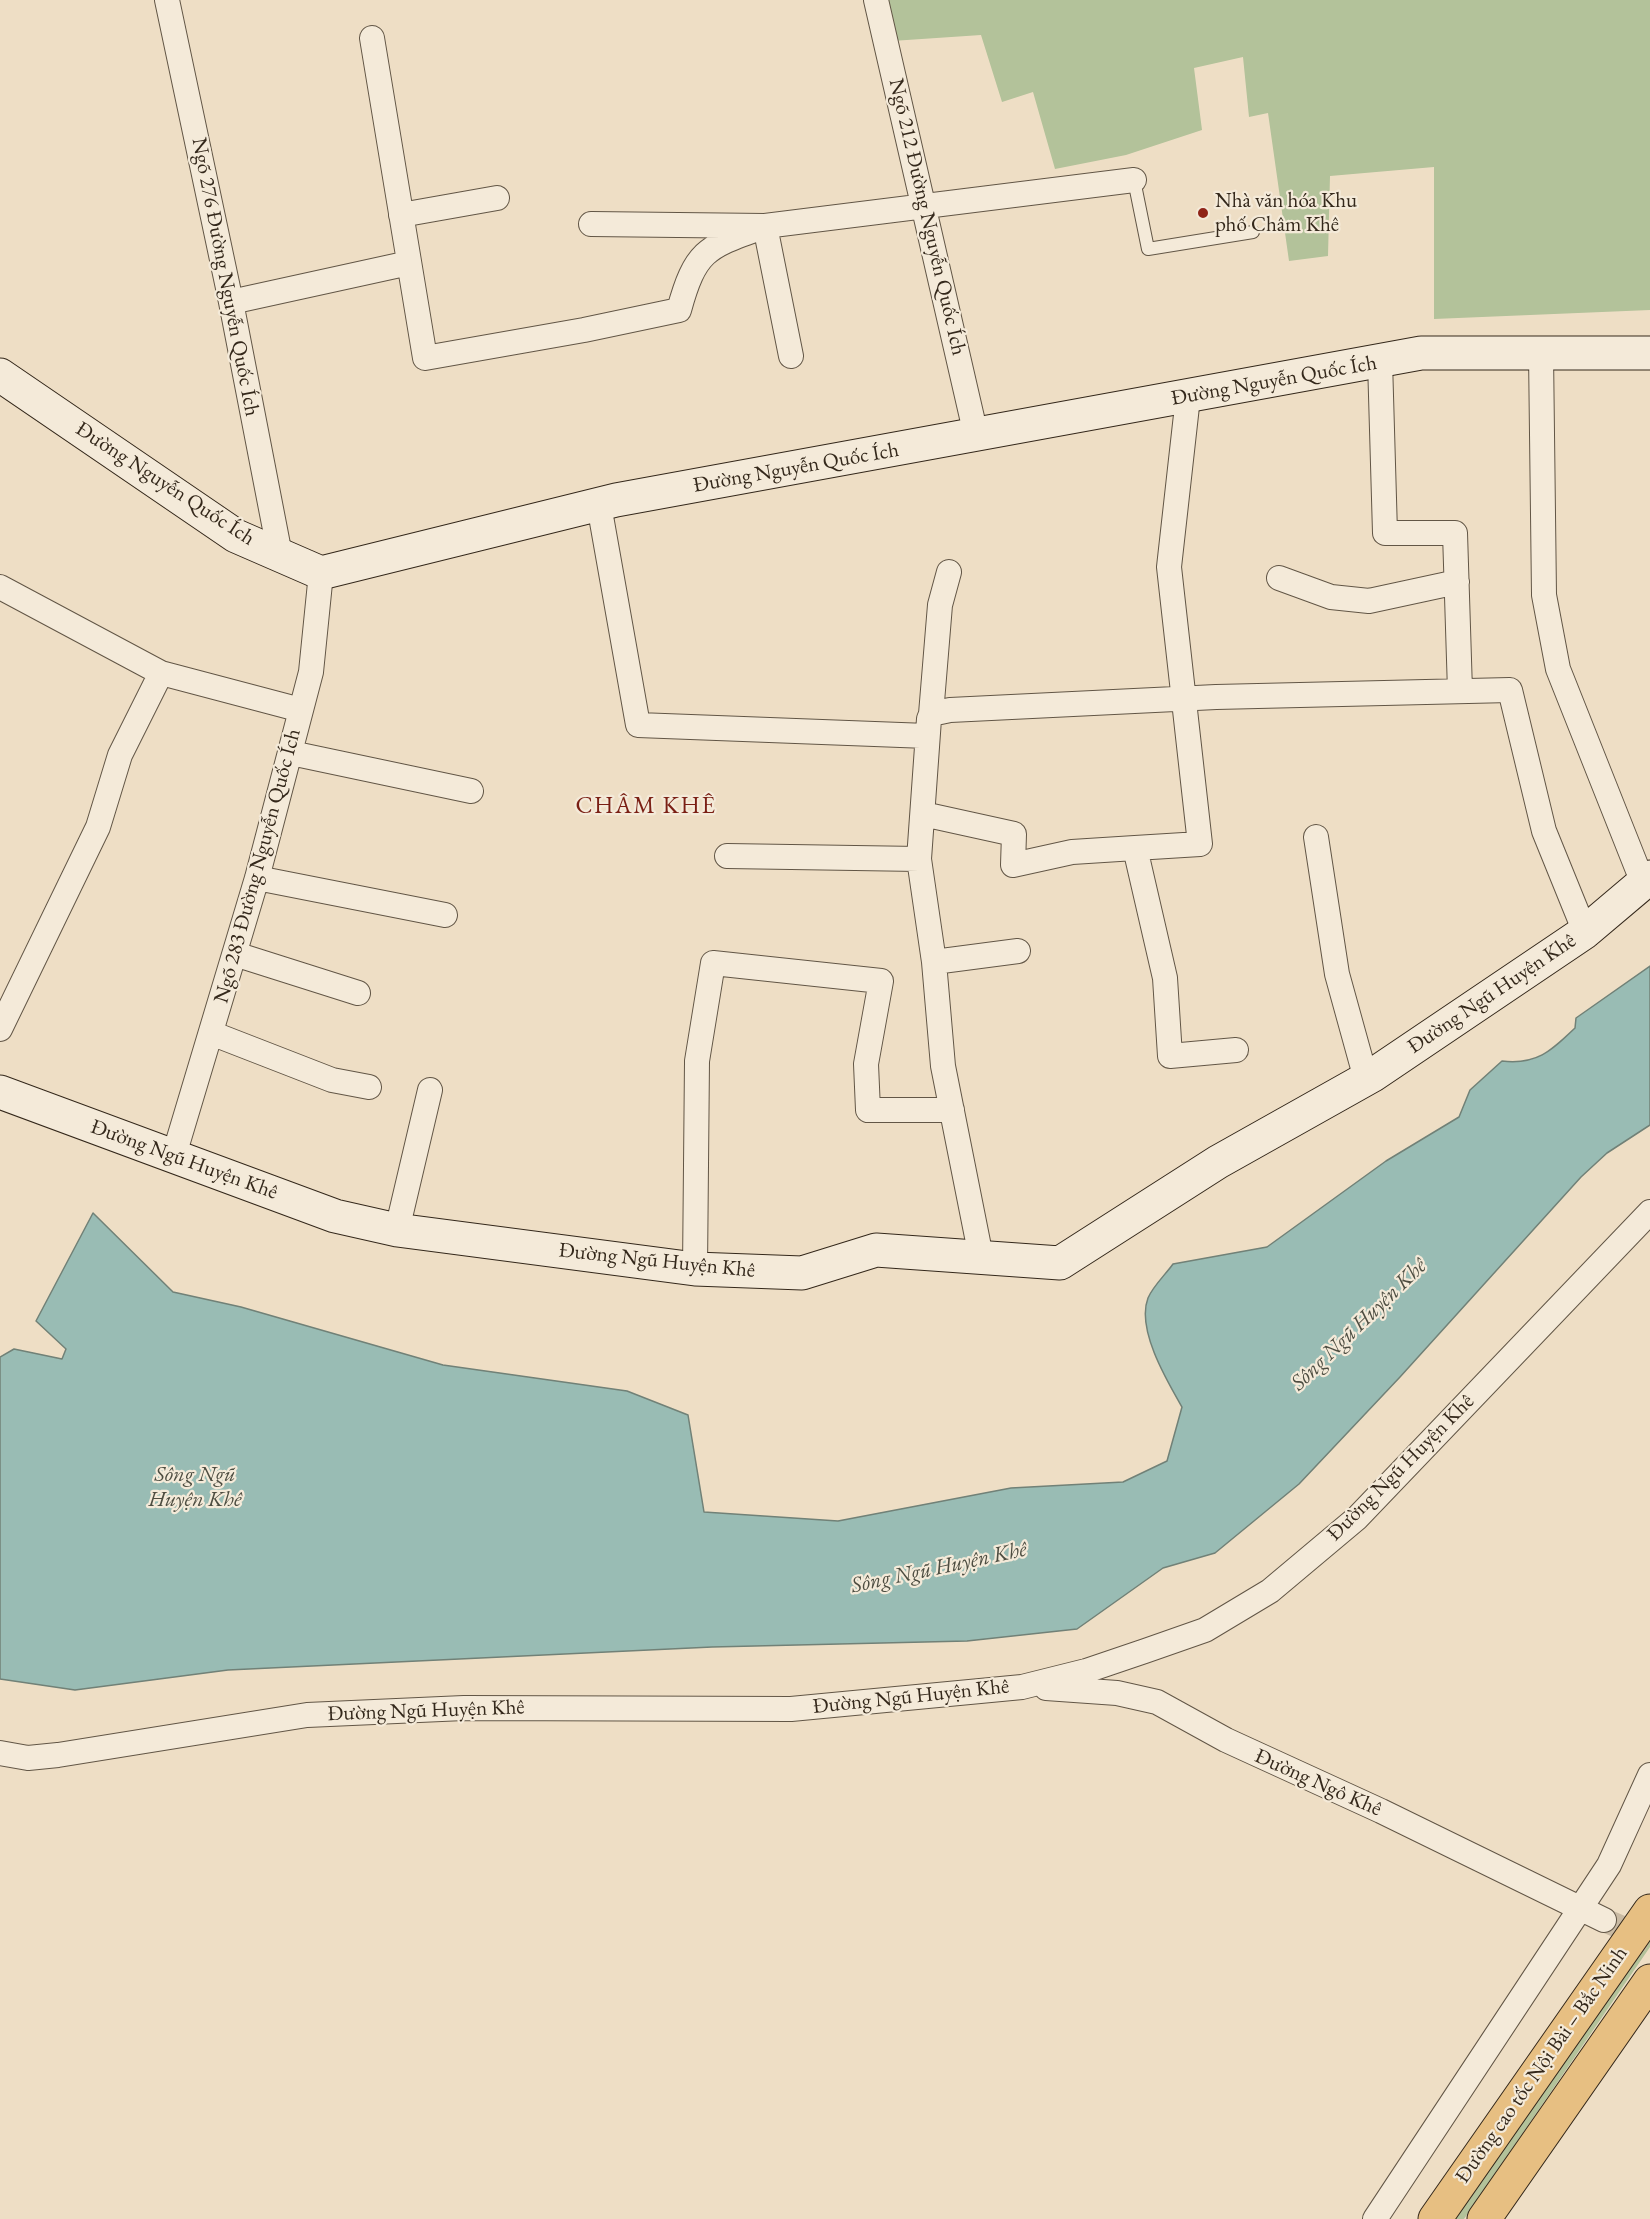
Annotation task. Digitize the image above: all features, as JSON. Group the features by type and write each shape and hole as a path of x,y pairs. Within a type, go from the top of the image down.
{"highway":[{"name":"Đường cao tốc Nội Bài – Bắc Ninh","path":"1435,2219 1650,1911"},
{"name":"Đường cao tốc Nội Bài – Bắc Ninh","path":"1484,2219 1650,1981"}],"street":[{"name":"Ngõ 276 Đường Nguyễn Quốc Ích","path":"166,0 231,302 280,555"},
{"name":"Ngõ 212 Đường Nguyễn Quốc Ích","path":"876,0 976,435"},
{"path":"372,38 425,358 584,330 679,310 687,281 706,253 719,242 765,226"},
{"path":"591,224 765,226 925,208 1134,180"},
{"path":"401,215 497,198"},
{"path":"765,226 791,356"},
{"path":"231,302 409,263"},
{"name":"Đường Nguyễn Quốc Ích","path":"0,375 236,536 321,573 599,505 1421,353 1650,352"},
{"path":"1540,353 1544,595 1558,669 1646,880"},
{"path":"1380,361 1385,533 1455,532 1460,691"},
{"path":"923,814 1014,834 1013,865 1072,852 1200,844 1169,567 1188,396"},
{"path":"599,505 638,725 929,725 950,710 1184,699 1510,690 1544,831 1585,932"},
{"path":"949,572 940,605 919,859 934,962 943,1066 981,1257"},
{"name":"Ngõ 283 Đường Nguyễn Quốc Ích","path":"174,1155 235,954 291,753 311,672 321,573"},
{"path":"1280,578 1331,597 1369,601 1456,582"},
{"path":"0,587 160,673 301,710"},
{"path":"0,1029 98,827 120,755 160,673"},
{"path":"291,753 471,790"},
{"path":"1316,837 1337,974 1366,1079"},
{"path":"1136,848 1166,978 1170,1056 1236,1050"},
{"path":"727,856 919,859"},
{"path":"257,878 445,915"},
{"name":"Đường Ngũ Huyện Khê","path":"0,1092 335,1216 397,1230 695,1269 802,1273 876,1250 1060,1263 1218,1162 1366,1079 1585,932 1646,880"},
{"path":"934,962 1018,951"},
{"path":"235,954 358,993"},
{"path":"695,1269 698,1061 713,963 881,981 866,1064 868,1110 952,1110"},
{"path":"211,1033 332,1080 369,1087"},
{"path":"397,1230 430,1090"},
{"name":"Đường Ngũ Huyện Khê","path":"0,1754 28,1758 58,1755 307,1715 464,1707 790,1709 1022,1687 1086,1671 1205,1630 1270,1591 1357,1518 1650,1212"},
{"name":"Đường Ngô Khê","path":"1022,1687 1117,1693 1157,1702 1226,1740 1381,1811 1604,1920"},
{"path":"1375,2219 1609,1865 1650,1775"}],"lane":[{"path":"1134,180 1148,249 1253,232"}],"green space":[{"path":"882,0 1650,0 1650,310 1434,319 1434,167 1330,176 1328,256 1289,261 1268,113 1249,117 1243,57 1194,68 1202,130 1126,155 1055,169 1033,92 1002,102 981,35 892,41"},
{"path":"1650,1928 1650,1947 1464,2219 1451,2219"}],"water":[{"name":"Sông Ngũ Huyện Khê","path":"1650,966 1650,1125 1607,1153 1581,1177 1400,1377 1299,1484 1215,1553 1163,1568 1077,1629 967,1641 712,1647 228,1670 75,1690 0,1679 0,1357 14,1349 62,1359 66,1349 36,1321 93,1213 173,1292 241,1307 443,1365 627,1391 688,1415 704,1512 838,1521 1011,1488 1123,1482 1167,1461 1182,1407 1155,1354 1146,1324 1145,1311 1150,1294 1173,1264 1267,1247 1386,1161 1459,1117 1470,1090 1502,1061 1525,1061 1551,1050 1575,1028 1576,1018"}],"tunnel":[{"path":"1604,1920 1650,1940"}],"place":[{"name":"Nhà văn hóa Khu phố Châm Khê","path":"1203,213"}],"district":[{"name":"CHÂM KHÊ","path":"646,806"}]}
